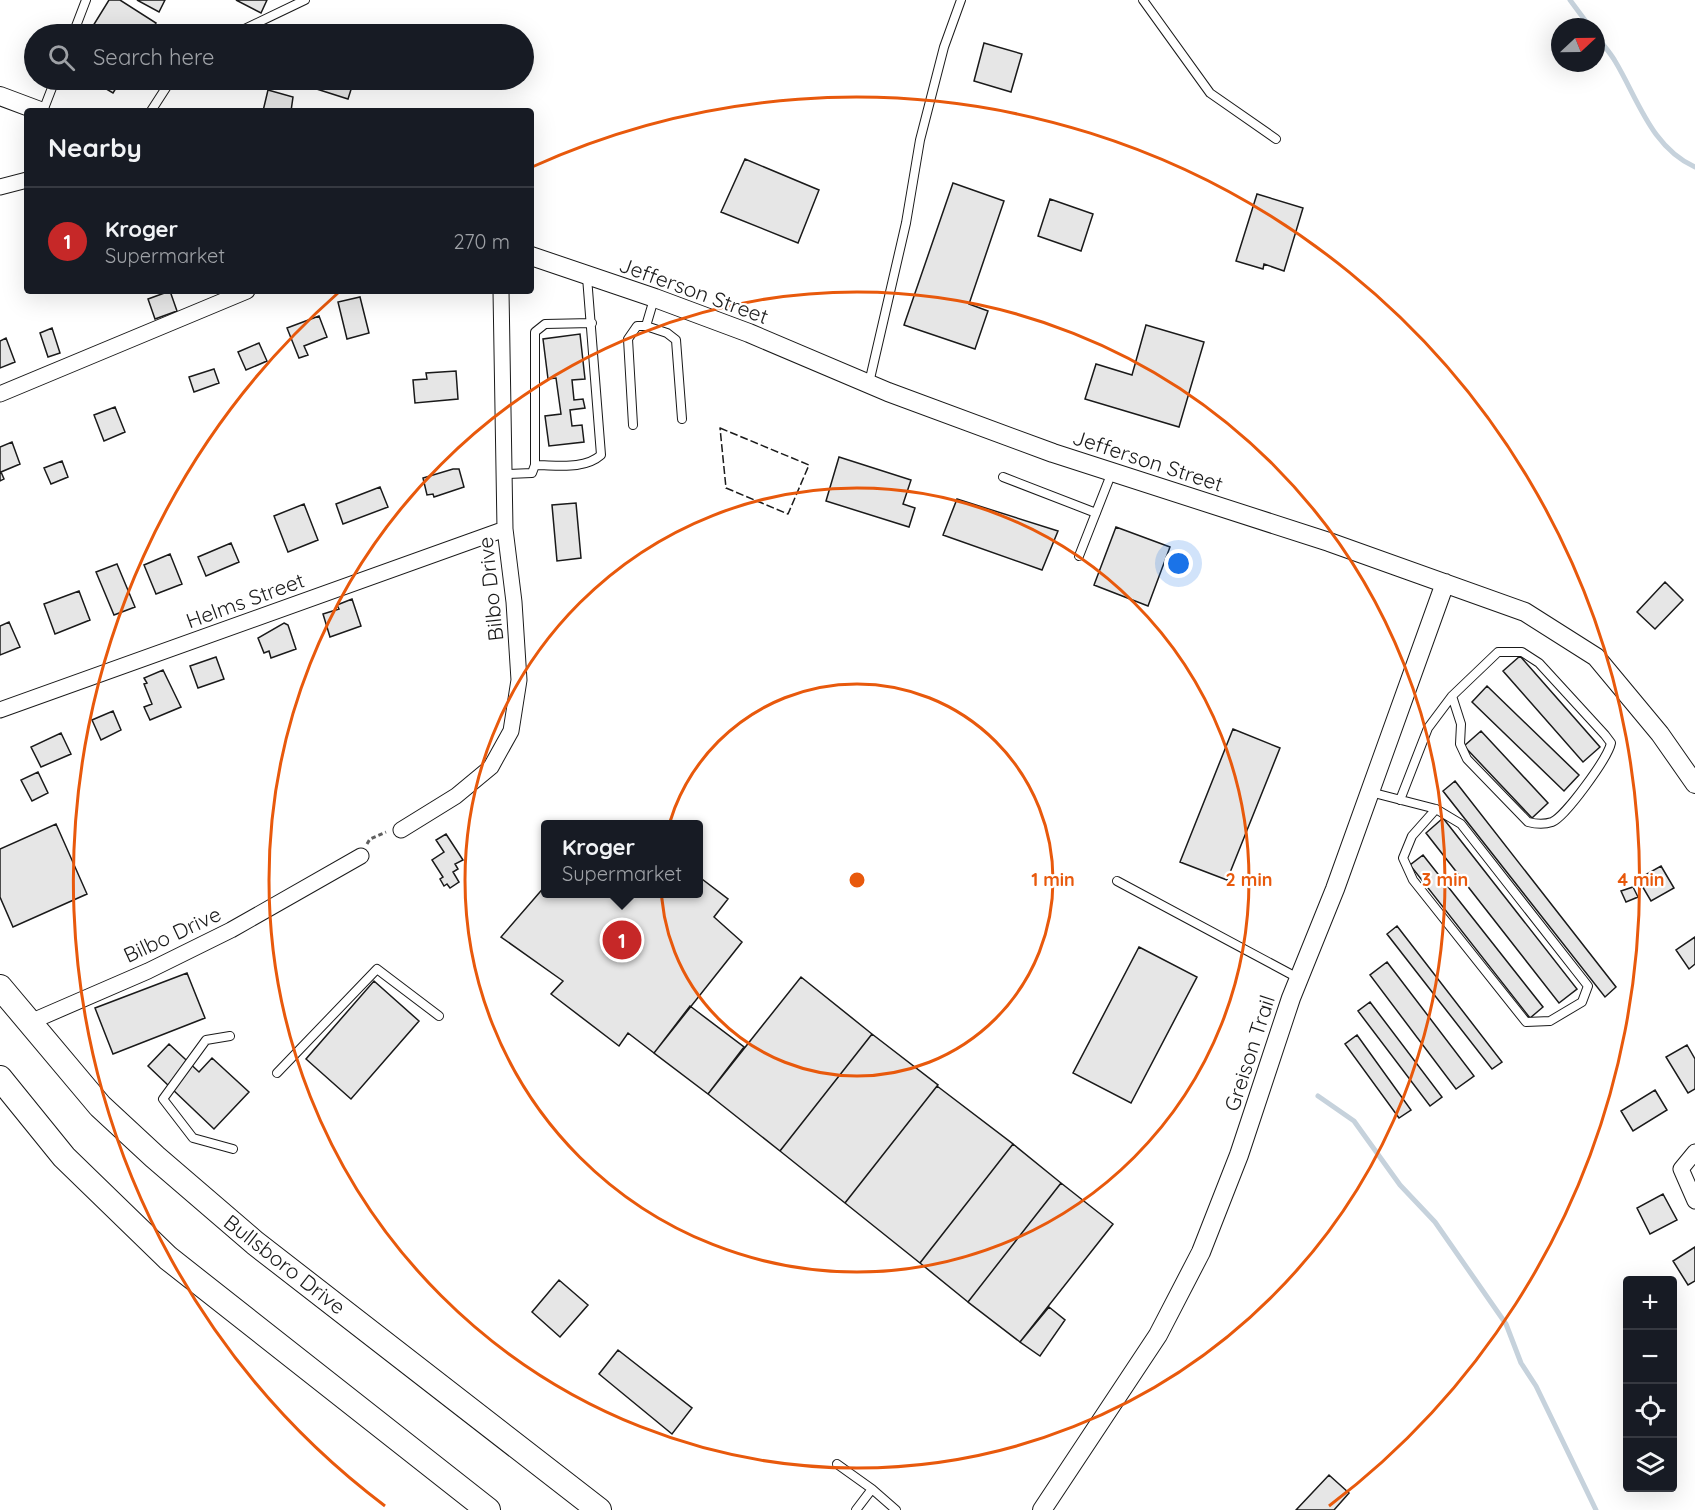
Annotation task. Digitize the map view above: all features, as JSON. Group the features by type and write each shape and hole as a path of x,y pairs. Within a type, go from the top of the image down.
{"main road":[{"name":"Bullsboro Drive","path":"0,987 100,1106 220,1213 599,1510"},
{"path":"0,1078 64,1157 168,1258 488,1510"}],"street":[{"path":"0,96 33,108"},
{"path":"0,187 24,181"},
{"name":"Jefferson Street","path":"534,257 749,333 869,384 1053,453 1329,542 1525,612 1596,657 1660,734 1695,784"},
{"path":"0,394 240,294"},
{"name":"Bilbo Drive","path":"401,830 456,796 491,767 511,731 519,680 514,602 505,530 501,294"},
{"name":"Helms Street","path":"0,710 505,530"},
{"name":"Greison Trail","path":"1042,1510 1158,1335 1200,1252 1239,1155 1299,979 1335,889 1445,583"},
{"name":"Bilbo Drive","path":"28,1023 148,971 231,930 362,856"},
{"path":"1695,1152 1681,1169 1695,1201"}],"lane":[{"path":"77,24 86,0"},
{"path":"255,24 305,0"},
{"path":"869,384 906,223 920,140 944,47 961,0"},
{"path":"1143,0 1210,93 1276,139"},
{"path":"42,108 50,90"},
{"path":"153,108 165,90"},
{"path":"535,465 583,465 592,463 601,455 587,275"},
{"path":"646,326 655,298"},
{"path":"505,474 532,472 535,465 535,332 539,327 552,324 592,323"},
{"path":"633,425 628,339 637,326 646,326 667,333 676,340 682,419"},
{"path":"1079,556 1112,472"},
{"path":"1003,477 1096,513"},
{"path":"1400,800 1428,728 1452,696 1498,652 1522,652 1539,663 1605,735 1611,743 1609,753 1589,781 1554,822 1541,825 1528,822 1467,759 1460,744 1461,724 1452,696"},
{"path":"1368,792 1436,809 1461,824 1588,986 1582,1002 1550,1021 1526,1022 1413,880 1403,858 1412,836 1436,809"},
{"path":"1117,881 1299,979"},
{"path":"277,1072 377,969 439,1016"},
{"path":"230,1036 206,1040 163,1099 193,1138 232,1149"},
{"path":"837,1464 872,1489 896,1510"},
{"path":"856,1510 872,1489"}],"path":[{"path":"362,856 370,839 386,831 401,830"}],"building":[{"path":"109,0 120,0 156,23 155,24 94,24"},
{"path":"137,0 165,0 159,12"},
{"path":"236,0 267,0 261,13"},
{"path":"984,43 1022,54 1011,92 974,81"},
{"path":"268,90 293,97 291,108 264,108"},
{"path":"320,90 351,90 348,99"},
{"path":"745,159 819,190 798,243 721,212"},
{"path":"953,183 1004,201 969,304 988,311 975,349 904,325"},
{"path":"1257,194 1303,208 1284,271 1264,264 1263,269 1236,261"},
{"path":"1050,199 1093,214 1081,251 1038,236"},
{"path":"162,294 171,294 177,311 155,319 148,299"},
{"path":"360,297 369,333 347,339 338,302"},
{"path":"319,316 327,337 304,346 308,355 299,358 287,328"},
{"path":"1146,325 1204,342 1179,427 1085,399 1096,364 1132,375"},
{"path":"52,328 60,353 48,357 40,333"},
{"path":"580,334 585,379 572,380 574,400 583,399 585,408 570,410 572,426 582,425 584,442 549,446 545,416 561,414 556,378 548,379 543,339"},
{"path":"6,338 15,362 0,368 0,341"},
{"path":"259,343 267,361 246,370 238,352"},
{"path":"214,369 219,383 194,392 189,377"},
{"path":"456,371 458,399 415,403 413,380 427,379 426,373"},
{"path":"115,407 125,432 104,441 94,415"},
{"path":"12,442 20,464 1,472 4,479 0,481 0,447"},
{"path":"839,457 911,480 903,504 915,508 909,527 826,501"},
{"path":"62,461 68,477 51,484 44,468"},
{"path":"459,469 464,487 434,497 433,494 427,495 423,478"},
{"path":"380,487 388,507 343,524 336,504"},
{"path":"957,499 1058,531 1042,570 943,535"},
{"path":"576,503 581,558 557,561 552,505"},
{"path":"304,504 318,540 288,552 274,516"},
{"path":"1116,527 1170,547 1148,606 1094,585"},
{"path":"231,543 239,562 206,576 198,557"},
{"path":"170,554 182,584 156,594 144,565"},
{"path":"117,564 135,607 114,615 96,572"},
{"path":"1665,582 1683,600 1655,629 1637,612"},
{"path":"79,591 90,620 55,634 44,604"},
{"path":"352,599 361,626 330,637 323,614 339,609 337,605"},
{"path":"9,622 20,647 0,655 0,626"},
{"path":"284,623 288,625 296,649 271,658 269,651 264,653 258,638"},
{"path":"1520,656 1600,747 1583,762 1503,671"},
{"path":"216,657 224,679 198,688 190,666"},
{"path":"163,670 181,707 150,720 144,707 152,704 144,678"},
{"path":"1487,686 1579,775 1564,791 1472,702"},
{"path":"113,711 121,730 101,740 92,720"},
{"path":"1233,729 1280,748 1227,880 1180,862"},
{"path":"1481,731 1548,803 1532,818 1464,746"},
{"path":"61,733 71,754 41,767 31,747"},
{"path":"38,772 48,793 32,801 21,780"},
{"path":"1455,781 1616,987 1605,997 1443,791"},
{"path":"1443,818 1577,989 1559,1003 1426,833"},
{"path":"56,824 87,894 13,927 0,897 0,849"},
{"path":"446,834 463,860 455,864 458,869 453,872 459,882 450,888 447,884 444,886 440,879 443,877 432,860 444,852 436,840"},
{"path":"1423,855 1543,1007 1530,1018 1410,865"},
{"path":"1661,866 1674,888 1651,901 1638,879"},
{"path":"703,880 728,899 714,917 742,942 654,1053 628,1033 619,1046 551,994 563,981 501,937 541,891 541,898 703,898"},
{"path":"1633,887 1638,897 1626,902 1621,891"},
{"path":"1397,926 1502,1062 1492,1069 1387,934"},
{"path":"1695,937 1695,964 1689,969 1676,950"},
{"path":"1139,947 1197,977 1131,1103 1073,1073"},
{"path":"1387,962 1474,1076 1456,1089 1370,975"},
{"path":"187,973 205,1018 113,1054 95,1008"},
{"path":"801,977 872,1034 780,1151 708,1094"},
{"path":"374,981 419,1021 351,1099 306,1059"},
{"path":"1370,1002 1442,1097 1430,1106 1358,1011"},
{"path":"690,1006 744,1047 708,1094 654,1053"},
{"path":"872,1034 938,1085 845,1203 780,1151"},
{"path":"1357,1035 1411,1110 1399,1118 1345,1044"},
{"path":"169,1044 199,1072 212,1058 249,1092 214,1129 148,1066"},
{"path":"1687,1045 1695,1059 1695,1089 1688,1093 1666,1057"},
{"path":"937,1086 1013,1144 920,1263 845,1203"},
{"path":"1655,1090 1667,1110 1633,1131 1621,1111"},
{"path":"1013,1144 1061,1183 968,1302 920,1263"},
{"path":"1061,1183 1113,1224 1020,1342 968,1302"},
{"path":"1663,1194 1677,1220 1650,1234 1637,1208"},
{"path":"1695,1247 1695,1281 1688,1285 1673,1261"},
{"path":"559,1280 588,1305 560,1337 532,1312"},
{"path":"1049,1307 1065,1320 1040,1356 1020,1342"},
{"path":"618,1350 692,1408 672,1434 599,1374"},
{"path":"1329,1475 1349,1493 1334,1510 1296,1510"}],"waterway":[{"path":"1570,0 1583,18"},
{"path":"1605,47 1656,135 1680,158 1695,167"},
{"path":"1318,1096 1354,1121 1400,1185 1435,1222 1506,1324 1521,1363 1536,1386 1596,1510"}],"fence":[{"path":"720,428 809,465 788,514 726,488 720,428"}],"place":[{"name":"Kroger","path":"622,940"}]}
